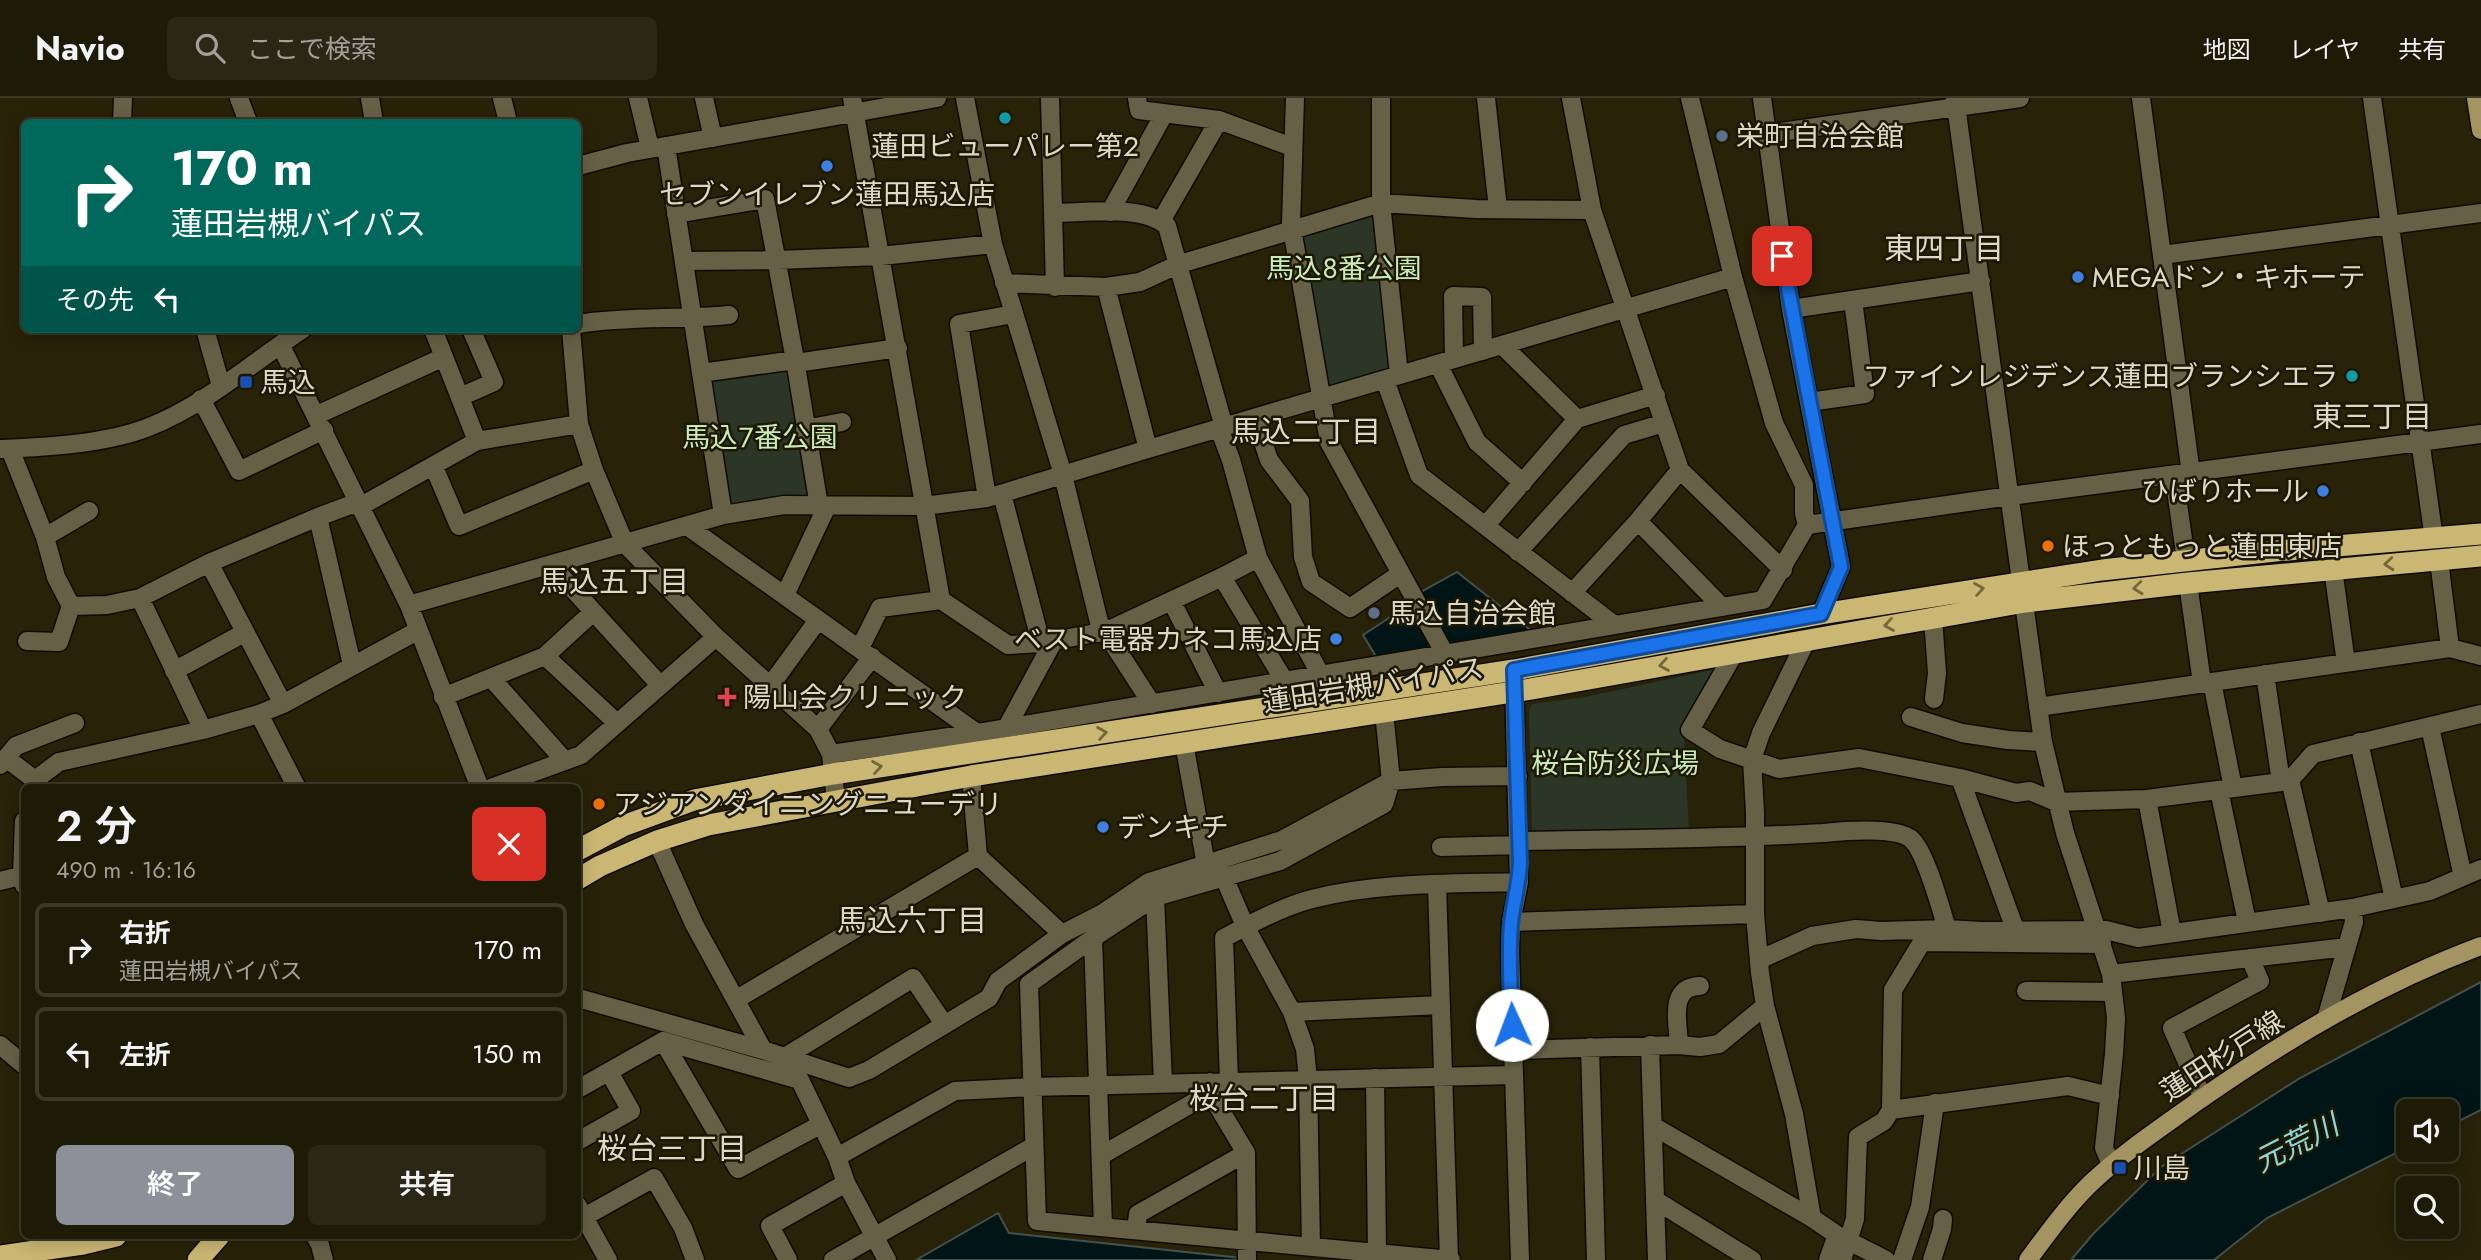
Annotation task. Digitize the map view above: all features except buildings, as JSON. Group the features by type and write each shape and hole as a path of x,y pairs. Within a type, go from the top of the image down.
{"highway":[{"name":"蓮田岩槻バイパス","path":"581,877 657,841 708,825 971,776 1515,691 1933,618 2023,592 2186,560 2481,534"},
{"name":"蓮田岩槻バイパス","path":"581,848 623,826 694,800 832,764 1332,698 1514,670 1821,614 2023,592 2189,583 2481,556"},
{"path":"0,1256 104,1239"},
{"path":"198,1260 216,1239"}],"main road":[{"path":"2476,98 2481,130"},
{"name":"蓮田杉戸線","path":"2028,1260 2069,1208 2111,1164 2203,1098 2379,988 2481,946"}],"street":[{"path":"122,119 123,98"},
{"path":"239,98 247,119"},
{"path":"370,98 374,119"},
{"path":"502,98 502,119"},
{"path":"638,98 658,147 676,214 723,515"},
{"path":"704,98 713,138"},
{"path":"581,165 854,106 937,98"},
{"path":"965,98 993,244 1063,475 1099,622 1152,704"},
{"path":"1050,98 1055,287"},
{"path":"1137,98 1139,110 1219,120 1292,147"},
{"path":"1295,98 1292,231 1329,442 1445,654"},
{"path":"1381,98 1381,204 1392,378 1419,475 1614,624"},
{"path":"1486,98 1498,209"},
{"path":"1571,98 1592,210 1680,470 1783,570"},
{"path":"832,764 1007,727 1763,600 1807,525 1804,485 1774,423 1733,278 1690,98"},
{"path":"1762,98 1791,309 1841,567 1821,614"},
{"path":"1767,134 1956,102 2020,98"},
{"path":"2141,98 2162,255 2182,475 2186,560"},
{"path":"2372,98 2434,539"},
{"path":"1956,102 2043,742 2056,802 2084,895 2100,937 2113,992 2116,1018 2104,1148 2111,1164"},
{"path":"854,106 941,600"},
{"path":"1110,212 1164,114"},
{"path":"1161,221 1219,120"},
{"path":"676,214 765,199 806,429 823,506 785,596"},
{"path":"1004,284 1106,288 1140,282 1177,265 1381,204 1592,210"},
{"path":"1053,213 1142,213 1167,226 1258,558 1332,698"},
{"path":"2162,255 2481,213"},
{"path":"684,261 881,256 993,244"},
{"path":"409,605 723,515 783,505 924,506 995,496 1733,278"},
{"path":"1791,309 1981,281"},
{"path":"1106,288 1148,449"},
{"path":"1483,351 1482,297 1453,296 1446,362 1477,442 1523,482"},
{"path":"1809,402 1865,394 1853,300"},
{"path":"1007,727 1047,641 995,496 959,324 1013,314"},
{"path":"581,323 599,320 729,316"},
{"path":"206,333 220,386"},
{"path":"27,641 59,642 71,606 56,577 45,537 5,449 125,435 161,422 220,386 296,333"},
{"path":"435,333 477,442"},
{"path":"460,397 494,382 473,333"},
{"path":"571,333 579,424 594,470 625,544 716,637 818,729 832,764 836,801"},
{"path":"281,345 409,605 478,784"},
{"path":"1502,345 1577,419"},
{"path":"701,373 898,348"},
{"path":"201,398 239,471 320,422 444,357"},
{"path":"1486,525 1577,419 1656,395"},
{"path":"1255,418 1269,460 1300,501 1303,557 1311,582 1350,608 1400,574"},
{"path":"806,429 842,422"},
{"path":"1518,552 1624,435 1664,423"},
{"path":"71,606 107,605 140,597 209,563 318,517 350,505 361,506 477,442 579,424"},
{"path":"1807,525 2481,434"},
{"path":"434,467 459,526 594,470"},
{"path":"1572,593 1680,470"},
{"path":"45,537 89,511"},
{"path":"318,517 352,665"},
{"path":"1638,521 1722,607"},
{"path":"687,526 977,733"},
{"path":"818,729 866,652 880,608 941,600 1008,645 1047,641 1107,631 1222,578 1258,558"},
{"path":"2439,560 2450,648"},
{"path":"209,563 283,704"},
{"path":"551,565 660,685"},
{"path":"2333,569 2346,663"},
{"path":"1222,578 1285,682"},
{"path":"2189,583 2247,922"},
{"path":"140,597 203,730"},
{"path":"1172,601 1218,693"},
{"path":"443,697 545,656 592,613"},
{"path":"1933,618 1937,673 1934,699"},
{"path":"770,686 818,620"},
{"path":"75,723 16,746 3,761 34,784 59,762 203,730 259,714 283,704 417,631"},
{"path":"174,671 244,633"},
{"path":"502,784 581,755 716,637"},
{"path":"1807,639 1761,733 1752,760 1755,914 1765,1006 1794,1114 1812,1218"},
{"path":"2038,707 2450,648 2481,656"},
{"path":"1735,652 1690,730 1720,749 1779,769 1859,758 1960,778 2017,793 2030,790 2056,802 2147,799 2286,781 2313,754 2481,714"},
{"path":"545,656 617,723"},
{"path":"1514,670 1519,882 1511,922 1510,951 1520,1260"},
{"path":"2265,674 2286,781 2322,913"},
{"path":"492,679 565,761"},
{"path":"1384,712 1391,781"},
{"path":"259,714 295,784"},
{"path":"1911,717 1962,733 2043,742"},
{"path":"2430,727 2463,877"},
{"path":"2359,742 2394,899"},
{"path":"1184,743 1216,868 1292,1012 1305,1049 1311,1247"},
{"path":"971,776 978,856 1062,934"},
{"path":"1437,885 1450,1260 1311,1247 1247,1251 1136,1230 1037,1221 1029,984 1155,897 1282,840 1391,781 1518,776"},
{"path":"1960,778 2015,929"},
{"path":"2147,799 2172,933"},
{"path":"1441,847 1896,832 1912,839 1926,869 1947,929"},
{"path":"657,841 694,924 737,999 774,1054"},
{"path":"737,999 978,856"},
{"path":"581,999 849,1078 869,1070 989,998 998,981 1062,934 1103,913 1149,882 1216,868"},
{"path":"1828,1260 1855,1219 1858,1137 1884,1121 1891,1110 1894,990 1922,942 2100,937 2106,930 2138,938 2353,908 2430,891 2481,869"},
{"path":"0,881 21,879"},
{"path":"1229,1082 1224,938 1245,926 1310,899 1371,888 1519,882"},
{"path":"1155,897 1163,1083"},
{"path":"2326,1019 2354,922 2353,908"},
{"path":"1511,922 1755,914"},
{"path":"1759,960 1812,936 1856,929 2015,929 2100,937"},
{"path":"1093,938 1103,1227"},
{"path":"2110,974 2347,947"},
{"path":"2203,1098 2172,1028 2260,981 2250,958"},
{"path":"769,1072 774,1054 913,978 944,1024"},
{"path":"1679,1045 1677,1006 1681,992 1689,986 1700,986"},
{"path":"2026,991 2113,992"},
{"path":"1292,1012 1441,1005"},
{"path":"1513,1050 1650,1045 1700,1047 1719,1044 1765,1006"},
{"path":"663,1041 738,1169 820,1125"},
{"path":"581,1087 663,1041 800,1080 837,1157 846,1183 887,1260"},
{"path":"0,1045 21,1062"},
{"path":"1650,1045 1657,1260"},
{"path":"1590,1047 1596,1260"},
{"path":"581,1139 631,1111 609,1072"},
{"path":"1102,1155 1210,1087 1229,1082 1514,1075"},
{"path":"1375,1078 1377,1253"},
{"path":"837,1157 955,1091 1163,1083 1210,1087"},
{"path":"1891,1110 2068,1086 2110,1096"},
{"path":"1210,1087 1246,1153 1247,1251"},
{"path":"1902,1260 1920,1207 1935,1103"},
{"path":"1653,1126 1886,1260"},
{"path":"833,1260 1034,1146"},
{"path":"1136,1230 1138,1214 1246,1153"},
{"path":"608,1260 581,1211 654,1178 683,1228 695,1260"},
{"path":"788,1260 770,1226 846,1183"},
{"path":"1655,1200 1752,1260"},
{"path":"1911,1234 1935,1251 1943,1219"},
{"path":"1842,1260 1843,1237"},
{"path":"317,1239 324,1260"}],"green space":[{"name":"馬込８番公園","path":"1378,213 1392,365 1388,371 1334,388 1328,384 1299,241 1303,234"},
{"name":"馬込７番公園","path":"789,365 811,499 730,505 708,376"},
{"name":"桜台防災広場","path":"1721,668 1684,734 1689,831 1537,836 1532,831 1529,711 1532,704 1585,697"}],"water":[{"path":"1457,572 1533,632 1452,644 1446,641 1421,592"},
{"path":"1409,605 1430,643 1427,650 1377,658 1363,635"},
{"name":"元荒川","path":"2481,982 2481,1110 2459,1121 2459,1099 2396,1099 2396,1153 2267,1218 2214,1260 2071,1260 2093,1234 2161,1167 2300,1078"},
{"path":"998,1213 1009,1233 1241,1260 916,1260"}],"place":[{"name":"蓮田ビューパレー第2","path":"1005,118"},
{"name":"栄町自治会館","path":"1722,136"},
{"name":"セブンイレブン蓮田馬込店","path":"827,166"},
{"name":"MEGAドン・キホーテ","path":"2078,277"},
{"name":"ファインレジデンス蓮田ブランシエラ","path":"2352,376"},
{"name":"馬込","path":"246,382"},
{"name":"ひばりホール","path":"2323,491"},
{"name":"ほっともっと蓮田東店","path":"2048,546"},
{"name":"馬込自治会館","path":"1374,613"},
{"name":"ベスト電器カネコ馬込店","path":"1336,639"},
{"name":"陽山会クリニック","path":"727,697"},
{"name":"アジアンダイニングニューデリ","path":"599,804"},
{"name":"デンキチ","path":"1103,827"},
{"name":"川島","path":"2120,1168"}],"district":[{"name":"東四丁目","path":"1944,248"},
{"name":"東三丁目","path":"2372,416"},
{"name":"馬込二丁目","path":"1306,431"},
{"name":"馬込五丁目","path":"614,581"},
{"name":"馬込六丁目","path":"912,920"},
{"name":"桜台二丁目","path":"1264,1098"},
{"name":"桜台三丁目","path":"672,1148"}],"route":[{"path":"1512,1025 1511,922 1520,863 1514,670 1821,614 1841,567 1782,256"}]}
